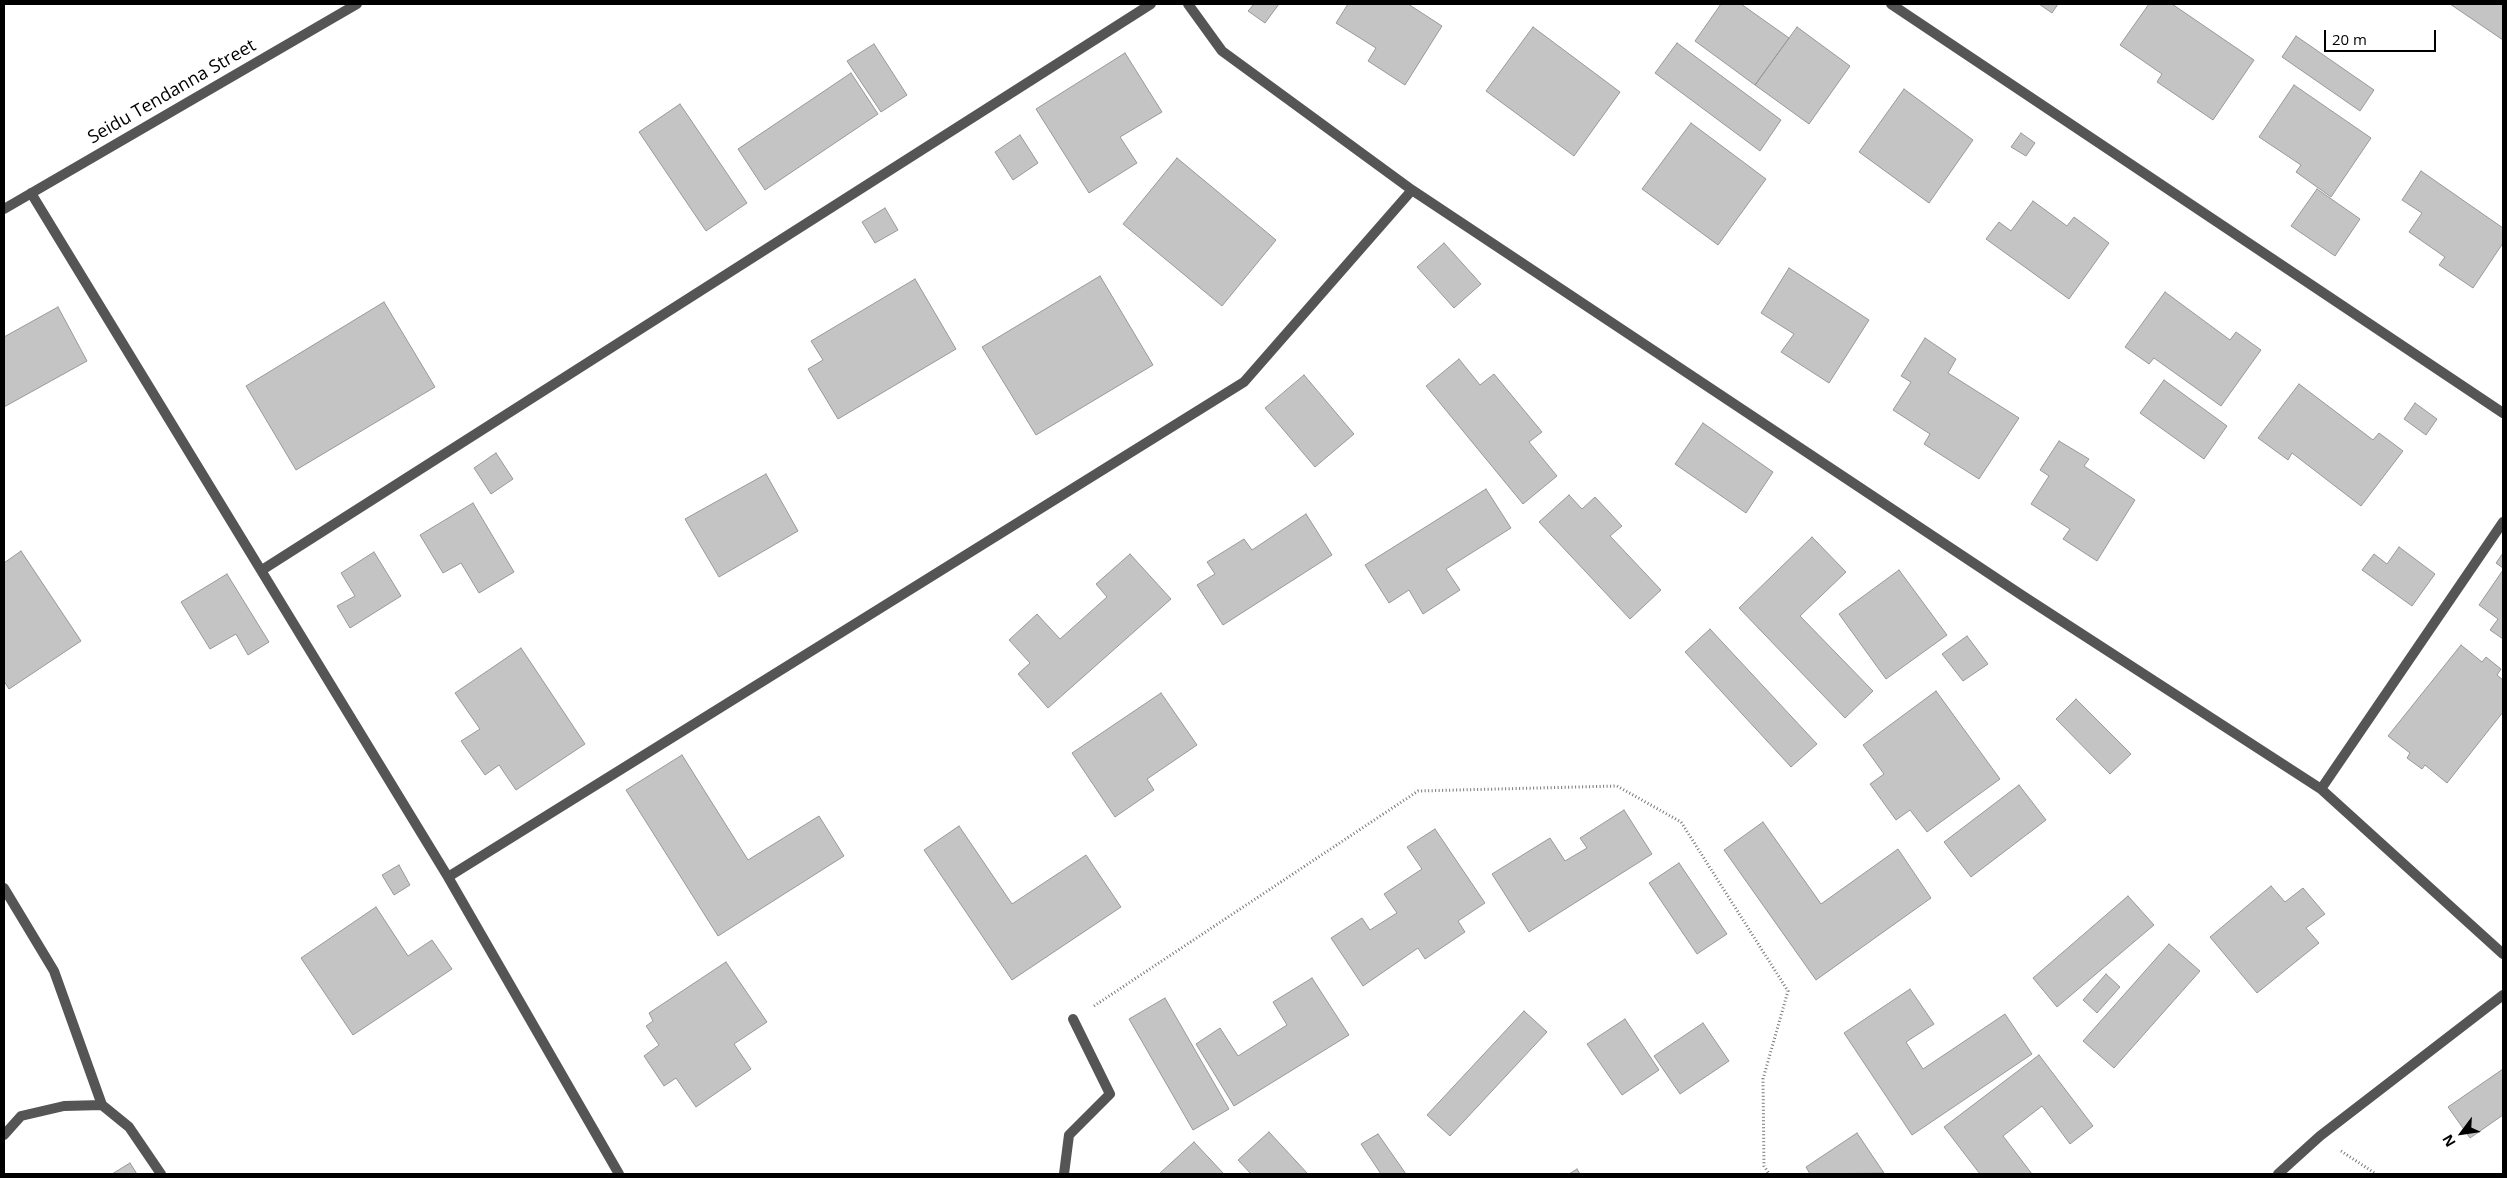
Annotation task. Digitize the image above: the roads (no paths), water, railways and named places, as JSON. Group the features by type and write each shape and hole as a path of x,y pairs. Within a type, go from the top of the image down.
{"street":[{"name":"Seidu Tendanna Street","path":"4,209 357,4"},
{"path":"262,570 1152,4"},
{"path":"1188,4 1222,51 1412,190 2022,596 2321,789 2503,954"},
{"path":"1891,4 2503,413"},
{"path":"448,877 1244,382 1412,190"},
{"path":"31,193 448,877 619,1174"},
{"path":"2321,789 2503,522"},
{"path":"4,888 54,970 102,1105 129,1127 161,1174"},
{"path":"2278,1174 2320,1136 2503,995"},
{"path":"1064,1174 1069,1135 1110,1094 1073,1019"},
{"path":"4,1135 22,1116 64,1106 102,1105"}]}
